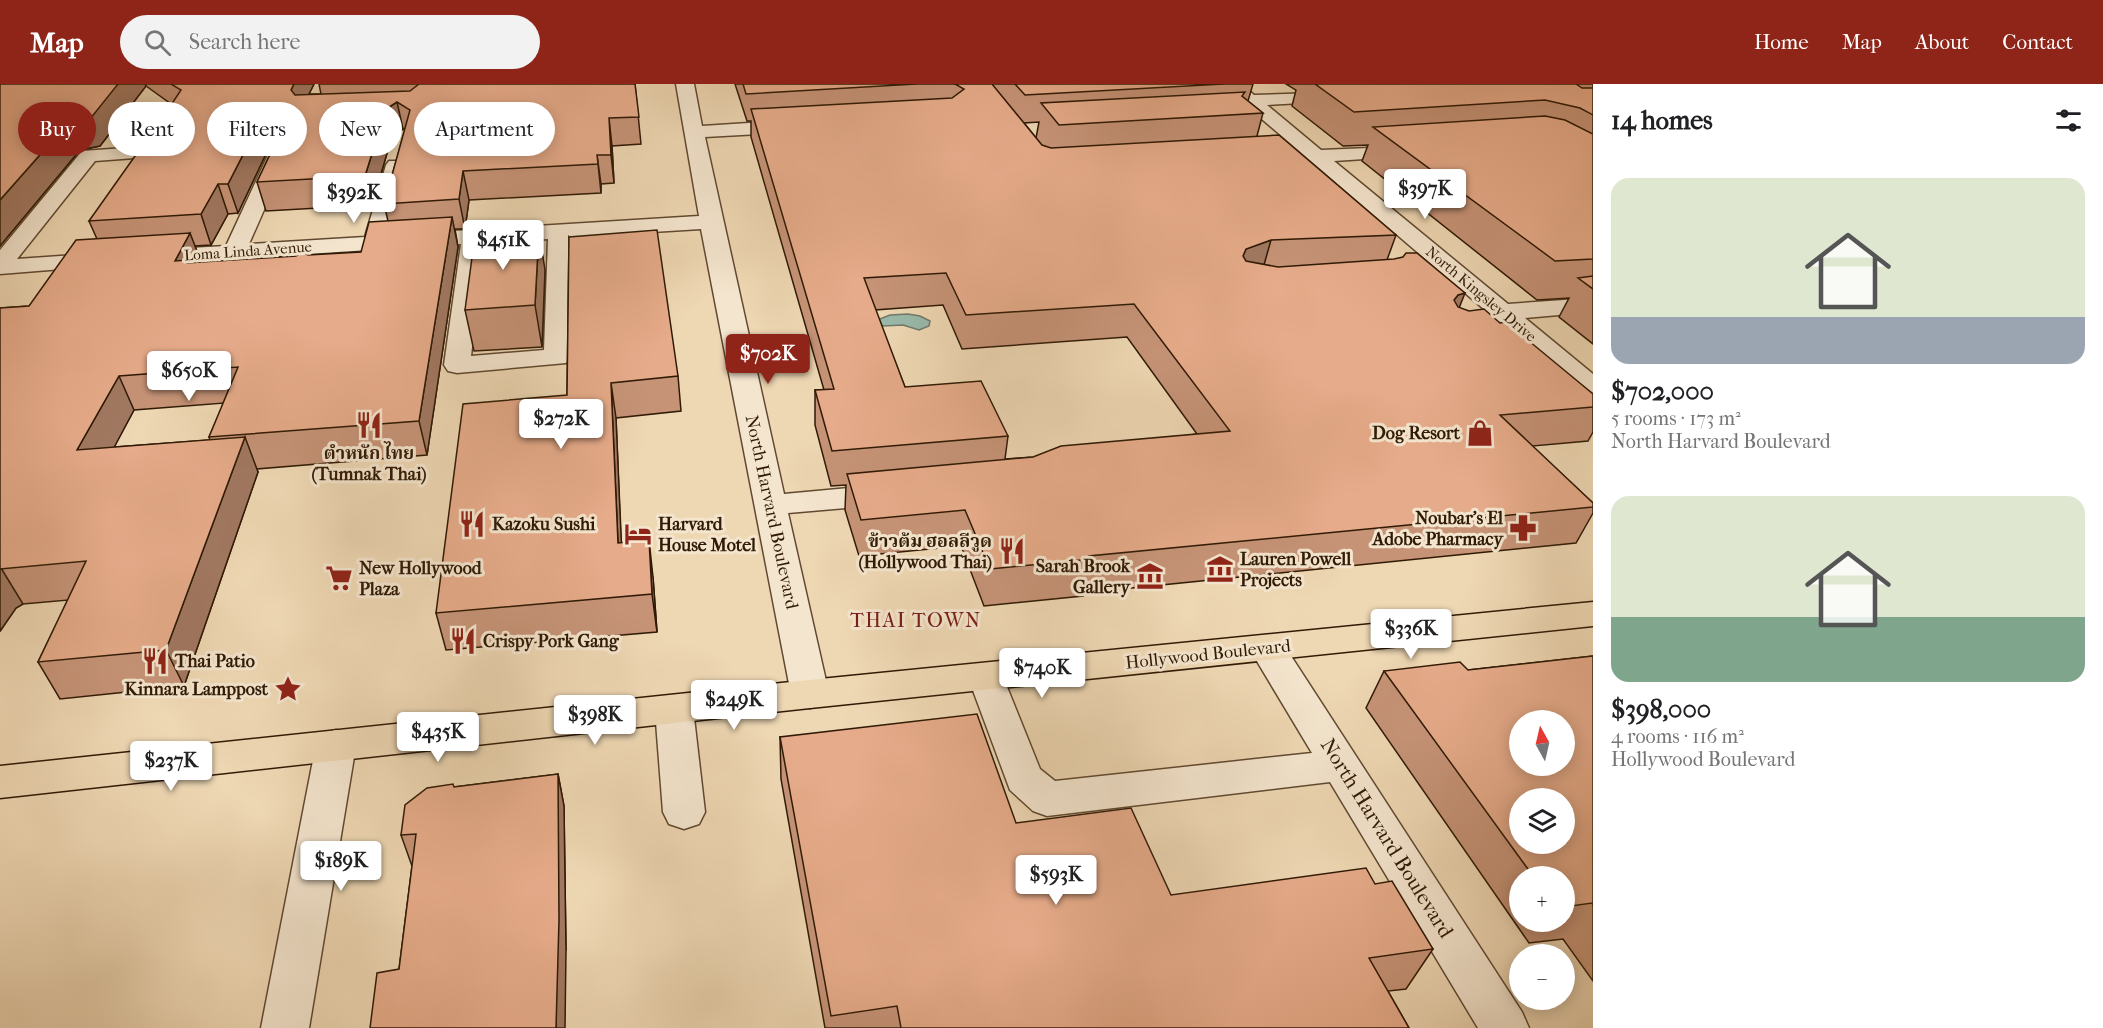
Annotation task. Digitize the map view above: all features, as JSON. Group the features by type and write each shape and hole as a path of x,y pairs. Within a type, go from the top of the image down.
{"main road":[{"name":"Hollywood Boulevard","path":"0,782 810,694 1593,614"}],"street":[{"name":"North Harvard Boulevard","path":"685,84 711,222 810,694"},
{"name":"North Kingsley Drive","path":"1230,84 1248,109 1269,116 1593,388"},
{"path":"1248,109 1351,95"},
{"path":"694,132 820,125"},
{"path":"1278,155 1428,149"},
{"path":"0,266 89,155 108,154"},
{"path":"234,252 278,156"},
{"path":"375,243 399,156"},
{"name":"Loma Linda Avenue","path":"0,266 711,222"},
{"path":"473,237 457,365 557,357 560,231"},
{"path":"1418,274 1453,271"},
{"path":"1482,331 1512,320 1593,305"},
{"path":"771,505 923,491"},
{"name":"North Harvard Boulevard","path":"1267,648 1505,1028"},
{"path":"986,677 1024,779 1047,799 1341,765"},
{"path":"674,709 684,812"},
{"path":"285,1028 336,745"}],"shaded area":[{"path":"908,314 930,321 929,326 919,330 903,325 883,326 877,320 890,315"}],"building":[{"path":"0,84 118,84 96,112 96,102 18,102 18,156 39,156 0,200"},
{"path":"171,84 294,84 291,90 295,95 410,91 419,84 635,84 639,117 609,118 611,155 597,155 598,164 463,171 459,199 384,204 397,156 402,156 402,139 410,110 402,105 402,102 319,102 319,156 371,156 365,176 257,182 269,156 307,156 307,102 207,102 207,156 242,156 228,184 218,184 201,214 89,221 135,156 195,156 195,102 173,102 181,90"},
{"path":"743,84 916,84 746,94"},
{"path":"955,84 992,84 1042,145 1051,148 1279,135 1396,235 1271,240 1246,249 1243,256 1246,261 1278,267 1394,259 1403,257 1406,253 1417,253 1465,293 1458,295 1454,300 1458,307 1469,311 1484,309 1500,323 1506,322 1593,394 1593,407 1500,415 1593,503 1593,507 1089,556 1091,559 990,569 965,510 861,520 847,474 1033,457 1061,446 1230,431 1134,304 966,315 946,273 864,278 905,387 981,381 1008,436 832,451 815,390 834,389 751,109 952,98 964,89"},
{"path":"1015,84 1223,84 1025,95"},
{"path":"1315,84 1576,84 1582,88 1593,88 1593,115 1580,108 1545,100 1354,112"},
{"path":"1245,92 1242,96 1263,113 1059,125 1041,103"},
{"path":"1545,116 1565,120 1593,134 1593,259 1555,261 1373,127"},
{"path":"452,217 419,421 209,437 238,367 119,376 77,450 245,437 166,650 38,662 86,561 0,569 0,308 29,306 76,240 190,233 175,261 188,260 187,263 296,256 302,252 308,255 361,252 369,222"},
{"path":"657,230 678,376 611,383 618,543 649,540 652,594 436,613 463,404 567,395 569,237"},
{"path":"539,231 535,305 465,310 475,235"},
{"path":"1593,276 1593,289 1578,278"},
{"path":"1593,656 1593,905 1592,903 1575,905 1575,866 1526,866 1517,854 1575,854 1575,788 1509,788 1509,843 1384,671 1460,662 1468,670"},
{"path":"977,714 1016,823 1131,808 1171,895 1366,868 1375,884 1392,881 1433,949 1369,958 1409,1028 901,1028 897,1006 831,1016 780,737"},
{"path":"558,774 559,920 556,1028 370,1028 377,973 399,969 416,834 401,835 405,805 427,788 453,784 454,787"}],"place":[{"name":"ตำหนัก ไทย (Tumnak Thai)","path":"369,425"},
{"name":"Dog Resort","path":"1480,433"},
{"name":"Kazoku Sushi","path":"472,524"},
{"name":"Noubar's El Adobe Pharmacy","path":"1523,528"},
{"name":"Harvard House Motel","path":"638,534"},
{"name":"ข้าวต้ม ฮอลลีวูด (Hollywood Thai)","path":"1012,551"},
{"name":"Lauren Powell Projects","path":"1220,569"},
{"name":"Sarah Brook Gallery","path":"1150,576"},
{"name":"New Hollywood Plaza","path":"339,578"},
{"name":"Crispy Pork Gang","path":"463,641"},
{"name":"Thai Patio","path":"155,661"},
{"name":"Kinnara Lamppost","path":"288,689"}],"district":[{"name":"THAI TOWN","path":"916,620"}]}
